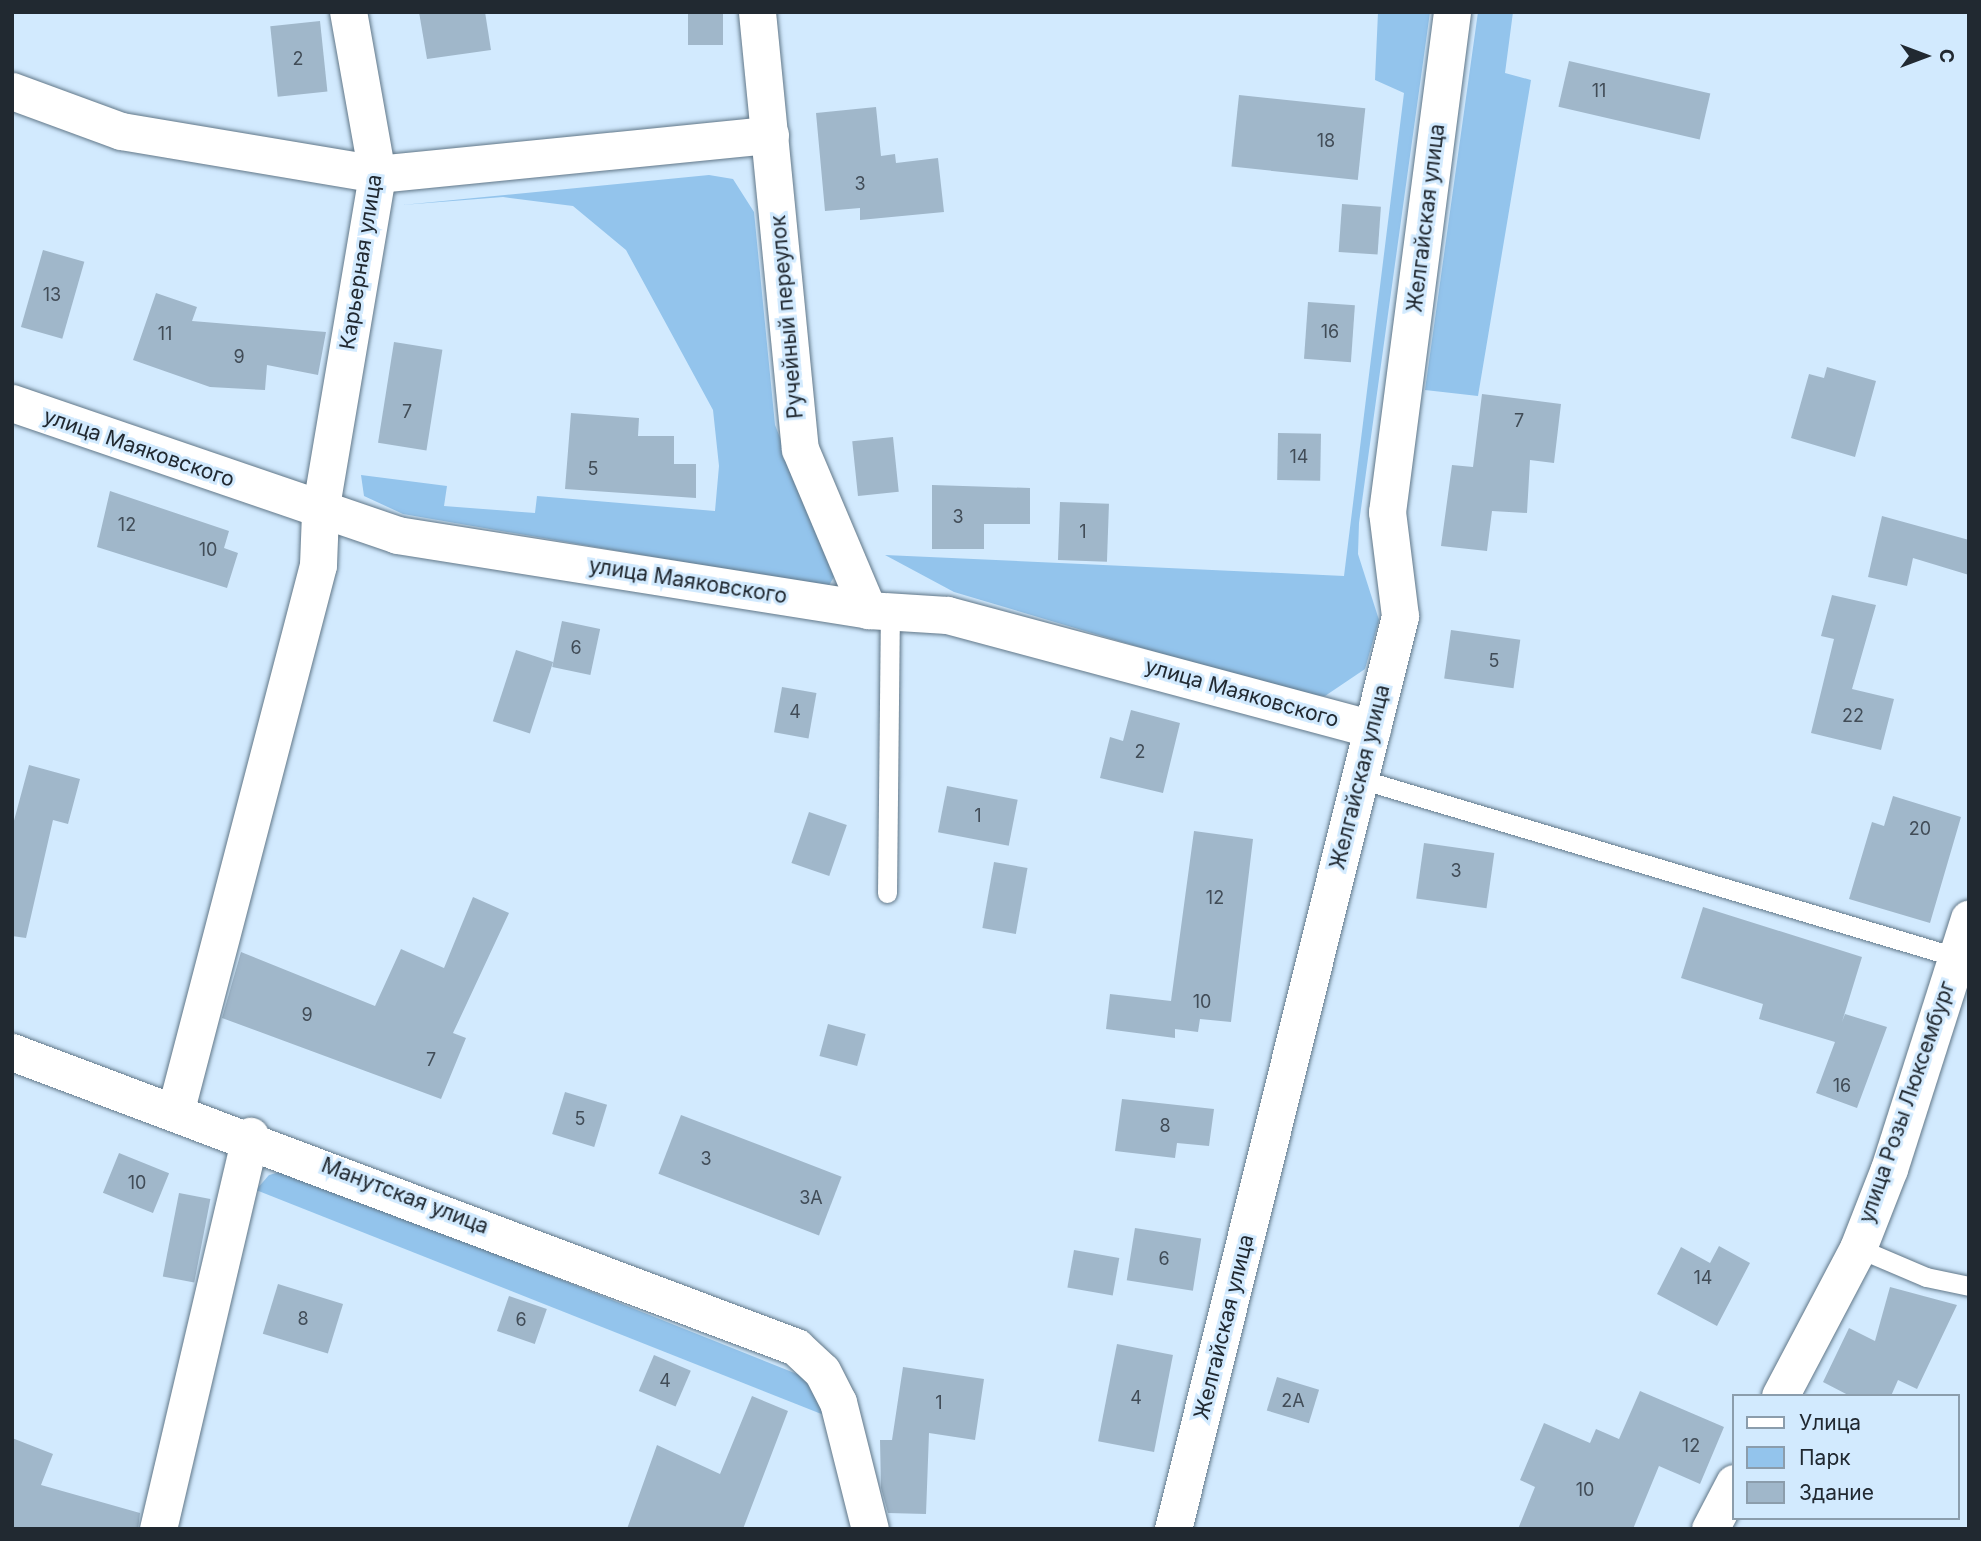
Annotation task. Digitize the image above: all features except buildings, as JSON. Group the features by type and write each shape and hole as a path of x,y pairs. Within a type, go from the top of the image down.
{"street":[{"name":"Карьерная улица","path":"176,1109 318,565 320,512 377,174 348,12"},
{"name":"Ручейный переулок","path":"757,12 800,449 879,610"},
{"name":"Желгайская улица","path":"1173,1529 1399,616 1387,512 1452,12"},
{"path":"12,91 121,131 377,174 770,135"},
{"name":"улица Маяковского","path":"12,403 320,512 397,535 879,610 947,615 1372,729"},
{"name":"улица Розы Люксембург","path":"1781,1394 1858,1248 1969,918"},
{"name":"Манутская улица","path":"12,1052 250,1136 796,1347 822,1371 838,1402 870,1529"},
{"path":"158,1529 250,1136"},
{"path":"1710,1529 1732,1487"}],"lane":[{"path":"879,610 887,893"},
{"path":"1360,779 1956,957"},
{"path":"1858,1248 1926,1277 1969,1286"}],"green space":[{"path":"1378,12 1430,12 1359,523 1358,554 1379,620 1365,669 1325,696 1301,695 954,592 885,555 1344,576 1404,93 1375,80"},
{"path":"1478,12 1513,12 1505,73 1531,80 1478,396 1425,390"},
{"path":"709,175 733,179 754,212 775,425 835,575 828,587 403,514 364,496 361,475 447,486 444,506 535,513 537,496 715,511 719,466 713,410 626,250 573,206 503,197 402,205"},
{"path":"287,1170 813,1381 829,1417 256,1190 269,1175"}]}
